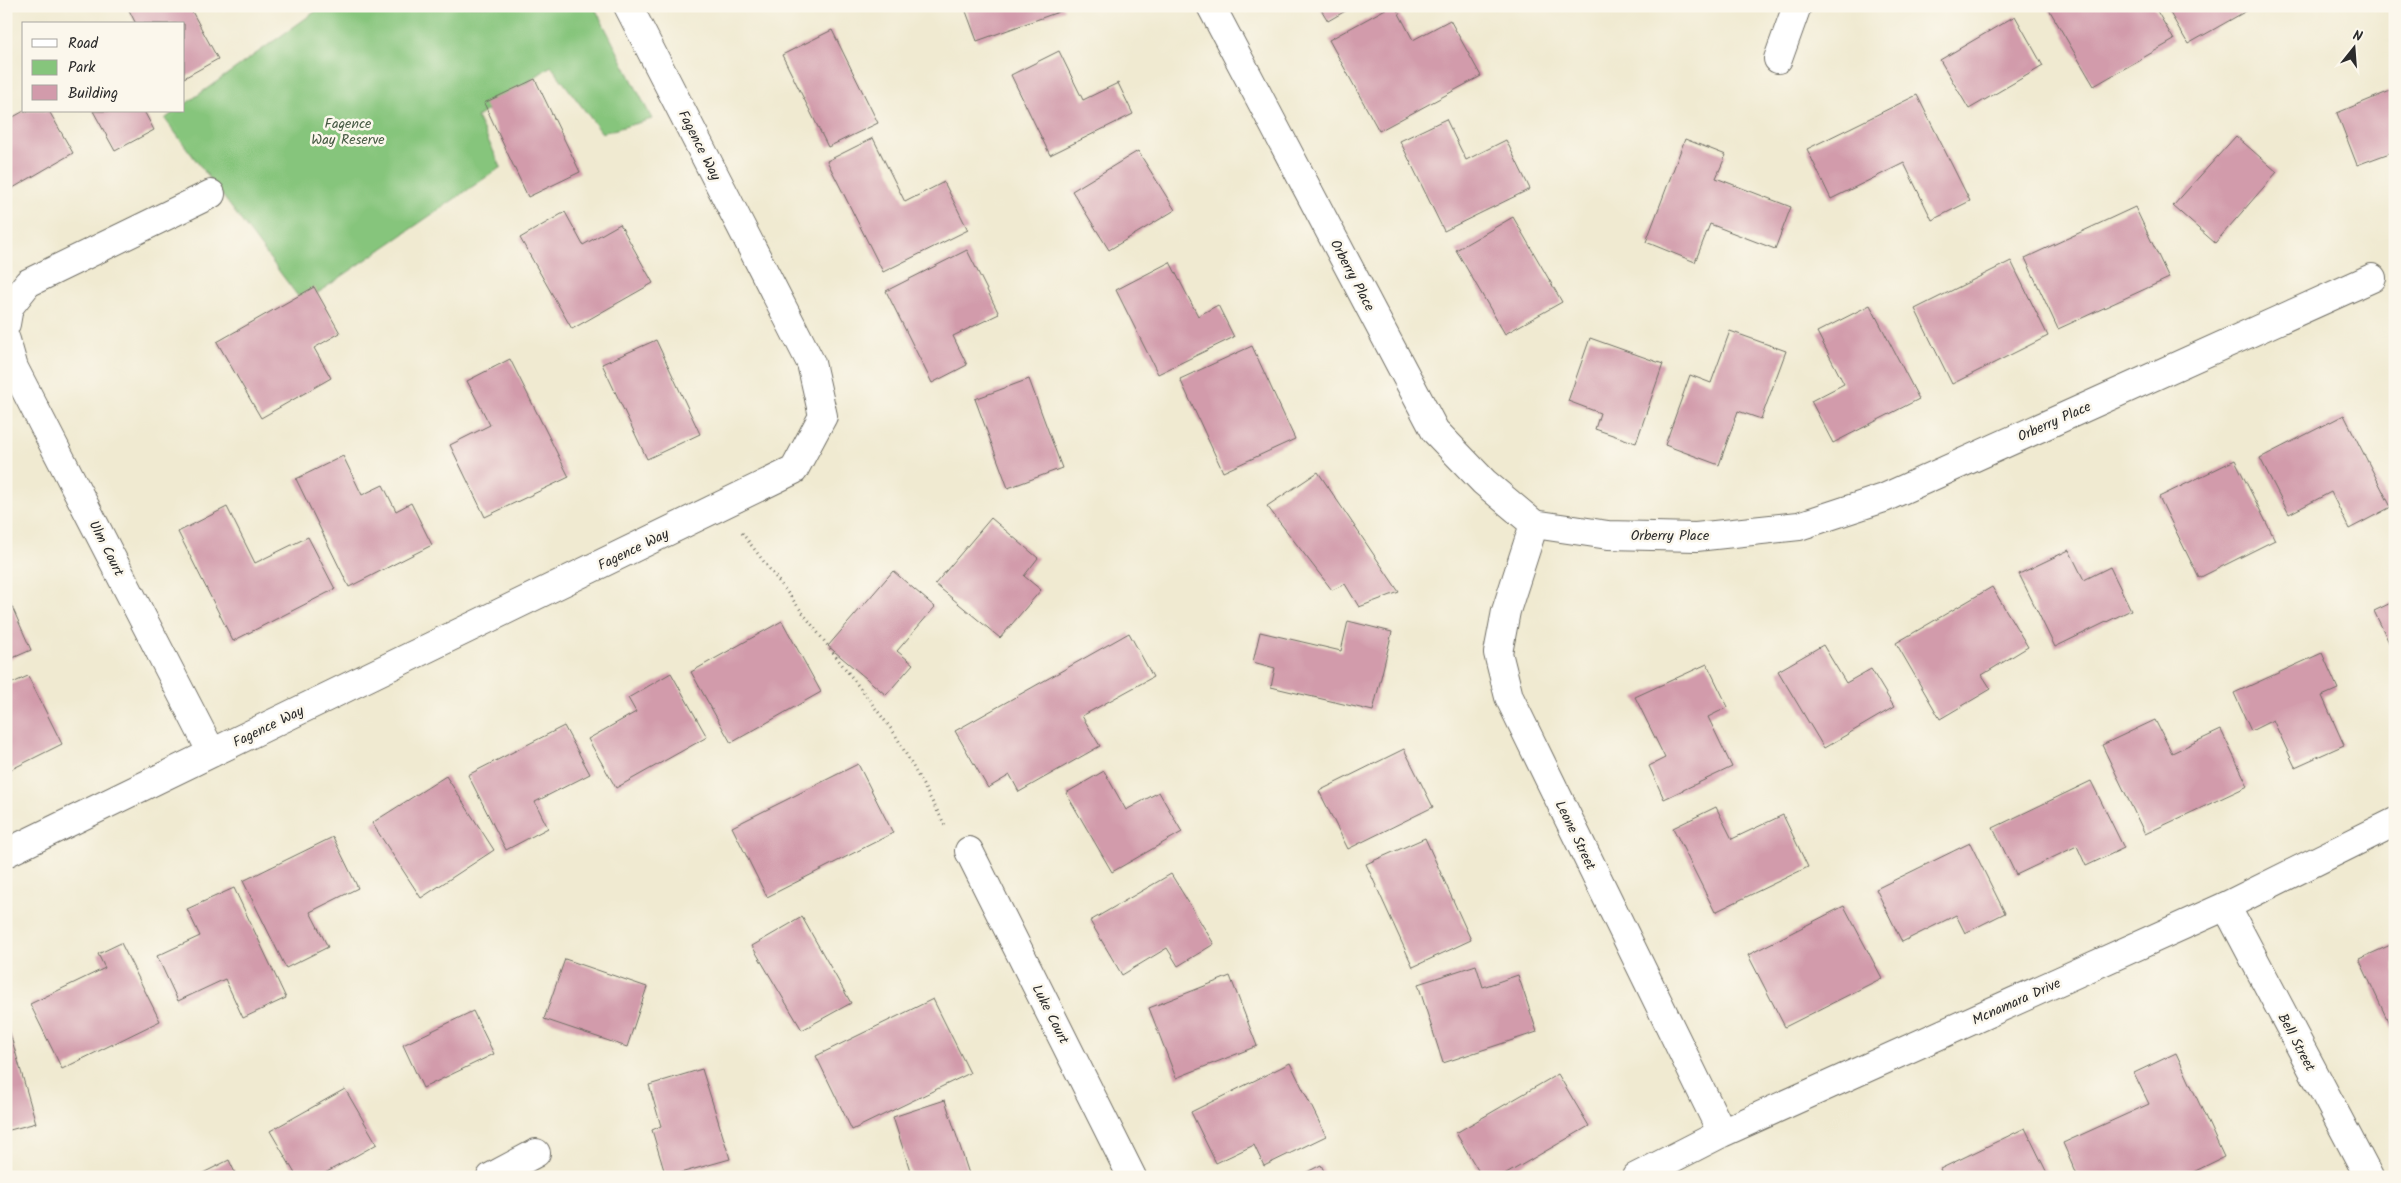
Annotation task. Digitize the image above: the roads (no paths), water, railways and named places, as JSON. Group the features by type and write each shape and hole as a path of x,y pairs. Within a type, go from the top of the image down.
{"street":[{"name":"Orberry Place","path":"1211,6 1435,431 1484,482 1534,524 1608,535 1696,537 1799,526 1884,498 2372,278"},
{"path":"1778,59 1796,6"},
{"name":"Fagence Way","path":"6,853 794,470 823,416 811,363 633,8"},
{"path":"6,324 9,307 28,283 211,194"},
{"name":"Ulm Court","path":"6,340 14,368 212,753"},
{"name":"Leone Street","path":"1534,524 1506,611 1498,653 1509,697 1722,1133"},
{"name":"Mcnamara Drive","path":"1636,1177 1722,1133 2226,906 2395,822"},
{"name":"Luke Court","path":"969,851 1132,1177"},
{"name":"Bell Street","path":"2226,906 2369,1177"},
{"path":"491,1177 536,1153"}],"park label":[{"name":"Fagence Way Reserve","path":"348,132"}]}
